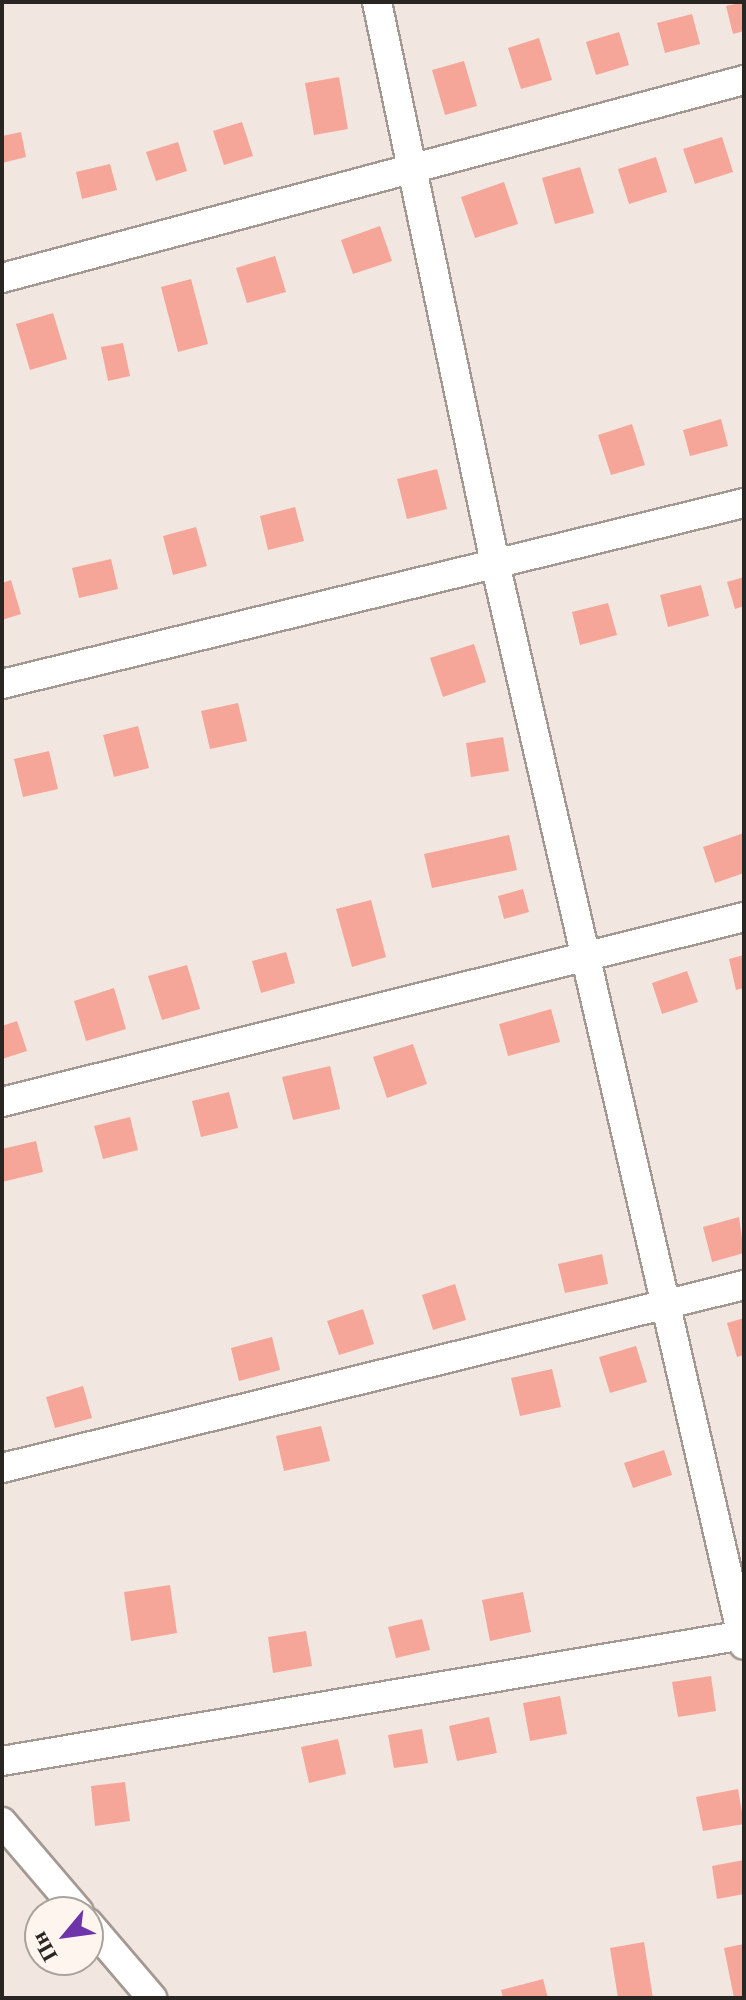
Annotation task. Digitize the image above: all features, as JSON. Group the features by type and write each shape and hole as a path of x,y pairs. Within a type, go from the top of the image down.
{"street":[{"path":"2,1761 743,1639 590,956 495,563 414,165 377,2"},
{"path":"2,278 414,165 744,80"},
{"path":"2,684 744,503"},
{"path":"2,1102 744,917"},
{"path":"2,1468 744,1285"},
{"path":"2,1822 65,1896"},
{"path":"104,1942 152,1998"}],"building":[{"path":"744,2 744,31 733,34 726,6"},
{"path":"692,14 700,44 665,53 657,23"},
{"path":"619,32 629,65 596,75 586,42"},
{"path":"539,38 552,80 521,89 508,48"},
{"path":"464,61 477,106 445,115 432,70"},
{"path":"339,77 348,129 314,135 305,83"},
{"path":"242,122 253,156 224,165 213,131"},
{"path":"21,132 26,157 2,163 2,136"},
{"path":"722,137 733,172 695,184 683,149"},
{"path":"178,142 187,171 156,181 146,152"},
{"path":"656,157 667,192 629,204 618,169"},
{"path":"110,164 117,190 82,199 76,172"},
{"path":"580,167 594,213 555,224 542,178"},
{"path":"504,182 518,224 475,238 461,197"},
{"path":"380,226 392,261 353,274 341,240"},
{"path":"275,256 286,292 247,303 236,268"},
{"path":"191,279 208,344 178,352 161,287"},
{"path":"53,313 67,359 30,370 16,324"},
{"path":"123,343 130,376 108,381 101,347"},
{"path":"721,419 728,446 690,456 683,430"},
{"path":"632,424 645,465 611,475 598,435"},
{"path":"437,469 447,509 407,519 397,479"},
{"path":"295,507 304,541 268,550 260,516"},
{"path":"196,527 207,566 173,575 163,536"},
{"path":"111,559 118,589 79,598 72,568"},
{"path":"744,577 744,606 735,609 727,582"},
{"path":"11,580 21,614 2,620 2,583"},
{"path":"701,585 709,616 668,627 660,595"},
{"path":"608,603 617,635 580,645 572,612"},
{"path":"474,644 486,682 443,697 430,658"},
{"path":"238,703 247,741 210,749 201,711"},
{"path":"138,726 149,768 114,777 103,735"},
{"path":"503,737 509,771 471,777 466,743"},
{"path":"49,751 58,789 23,797 14,759"},
{"path":"744,833 744,873 715,883 703,847"},
{"path":"509,835 517,870 432,888 424,854"},
{"path":"523,889 529,912 504,919 498,896"},
{"path":"371,900 386,957 352,967 336,909"},
{"path":"286,952 295,983 261,993 252,961"},
{"path":"744,955 744,988 736,990 729,959"},
{"path":"187,965 200,1009 162,1020 148,976"},
{"path":"687,971 698,1002 662,1014 652,983"},
{"path":"114,988 126,1029 86,1041 74,1001"},
{"path":"551,1009 560,1042 508,1056 499,1024"},
{"path":"17,1021 27,1051 2,1059 2,1026"},
{"path":"413,1044 427,1084 387,1098 373,1057"},
{"path":"330,1066 340,1109 293,1120 282,1077"},
{"path":"229,1092 238,1128 201,1137 192,1101"},
{"path":"130,1117 138,1150 103,1159 94,1126"},
{"path":"36,1141 43,1172 2,1182 2,1149"},
{"path":"739,1217 744,1253 712,1262 703,1227"},
{"path":"602,1254 608,1284 565,1293 558,1264"},
{"path":"455,1284 466,1320 433,1330 422,1295"},
{"path":"363,1309 374,1344 339,1355 327,1321"},
{"path":"744,1318 744,1355 737,1357 727,1323"},
{"path":"272,1337 280,1370 239,1381 231,1348"},
{"path":"636,1346 647,1382 610,1393 599,1357"},
{"path":"552,1369 561,1407 520,1416 511,1378"},
{"path":"83,1386 92,1418 55,1428 46,1397"},
{"path":"321,1426 330,1461 284,1471 276,1436"},
{"path":"664,1450 672,1475 633,1488 624,1463"},
{"path":"170,1585 177,1633 131,1641 124,1592"},
{"path":"523,1592 531,1632 490,1641 482,1600"},
{"path":"422,1619 430,1650 396,1658 388,1627"},
{"path":"306,1631 312,1666 273,1673 268,1637"},
{"path":"711,1676 716,1711 678,1717 672,1682"},
{"path":"560,1696 567,1734 530,1741 523,1703"},
{"path":"489,1717 497,1753 457,1761 449,1726"},
{"path":"422,1729 428,1763 394,1768 388,1735"},
{"path":"338,1739 346,1774 309,1783 301,1747"},
{"path":"125,1782 130,1821 95,1826 91,1786"},
{"path":"738,1789 744,1824 703,1831 696,1797"},
{"path":"744,1860 744,1894 717,1899 712,1866"},
{"path":"644,1942 653,1998 618,1998 610,1948"},
{"path":"744,1944 744,1996 734,1998 724,1948"},
{"path":"543,1979 548,1998 503,1998 501,1990"}]}
